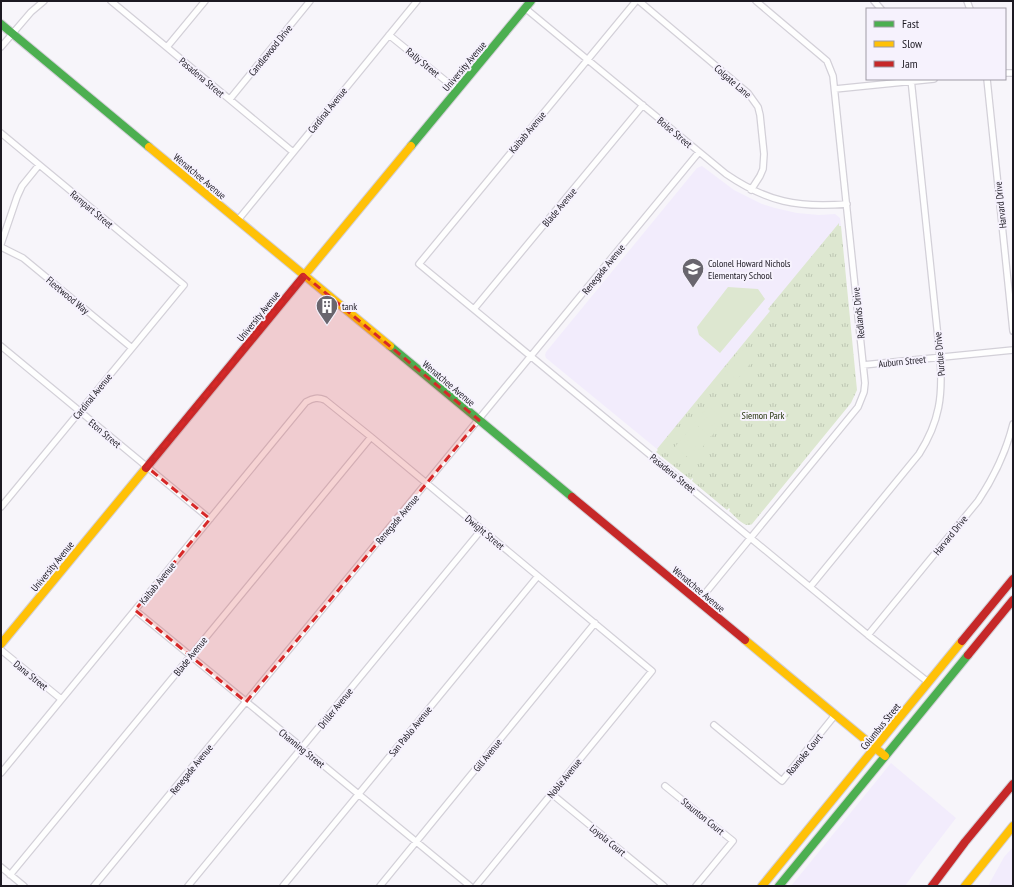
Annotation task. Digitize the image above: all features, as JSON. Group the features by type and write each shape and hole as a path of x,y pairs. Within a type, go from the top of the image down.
{"main road":[{"name":"University Avenue","path":"1,644 531,1"},
{"name":"Wenatchee Avenue","path":"1,24 885,756"},
{"name":"Columbus Street","path":"762,886 1013,579"},
{"path":"779,886 1013,600"},
{"path":"932,886 965,842 1013,784"},
{"path":"965,886 1013,826"}],"street":[{"path":"1,47 31,12 44,1"},
{"name":"Pasadena Street","path":"111,1 293,152"},
{"path":"167,47 205,1"},
{"name":"Candlewood Drive","path":"230,99 310,1"},
{"name":"Cardinal Avenue","path":"238,220 417,1"},
{"name":"Kaibab Avenue","path":"419,264 588,59 638,1"},
{"name":"Colgate Lane","path":"638,1 754,99 760,115 764,158 763,169 751,190"},
{"name":"Redlands Drive","path":"698,602 858,407 864,392 865,383 833,76 827,61 756,1"},
{"name":"Boise Street","path":"525,8 726,174 751,190 772,199 797,205 826,206 847,204"},
{"name":"Rally Street","path":"389,35 457,90"},
{"path":"835,89 911,80"},
{"name":"Purdue Drive","path":"810,587 914,460 925,443 937,416 940,402 940,357 911,80"},
{"name":"Harvard Drive","path":"987,80 1013,331"},
{"name":"Blade Avenue","path":"474,309 643,105"},
{"name":"Rampart Street","path":"1,133 184,285"},
{"name":"Renegade Avenue","path":"94,886 699,152"},
{"path":"1,245 22,186 39,165"},
{"name":"Fleetwood Way","path":"1,245 22,258 132,348"},
{"name":"Pasadena Street","path":"419,264 868,635 928,682"},
{"name":"Cardinal Avenue","path":"1,507 184,285"},
{"name":"Eton Street","path":"1,346 210,519"},
{"name":"Auburn Street","path":"863,365 1013,350"},
{"name":"Kaibab Avenue","path":"1,772 306,402 316,398"},
{"name":"Dwight Street","path":"316,398 325,400 371,437 652,671"},
{"name":"Harvard Drive","path":"868,635 973,507 987,487 1003,457 1013,424"},
{"name":"Blade Avenue","path":"10,875 371,437"},
{"name":"Driller Avenue","path":"188,886 482,529"},
{"name":"San Pablo Avenue","path":"283,886 538,576"},
{"name":"Channing Street","path":"134,610 470,886"},
{"name":"Gill Avenue","path":"380,886 595,623"},
{"name":"Dana Street","path":"1,650 61,699"},
{"name":"Noble Avenue","path":"476,886 652,671"},
{"name":"Roanoke Court","path":"714,725 782,781 835,715"},
{"name":"Staunton Court","path":"665,786 732,841 696,886"},
{"name":"Loyola Court","path":"552,794 664,886"},
{"path":"1,867 24,886"}],"highlighted area":[{"path":"304,275 479,420 246,702 135,610 210,519 147,467"}],"shaded area":[{"name":"Colonel Howard Nichols Elementary School","path":"702,166 734,190 762,204 797,213 819,215 835,214 840,218 841,226 746,522 546,358 545,355 697,168"},
{"path":"891,763 956,818 905,886 791,886"},
{"path":"1013,847 1013,886 988,886 1004,857"}],"green space":[{"name":"Siemon Park","path":"839,223 839,226 841,226 857,390 851,403 752,524 746,525 729,511 729,508 727,510 692,481 692,478 691,480 656,452 770,311 768,309"},
{"path":"728,287 758,289 765,299 720,353 699,335 697,327"},
{"path":"740,350 754,359 737,380 724,369"},
{"path":"708,406 725,420 719,427 702,414"},
{"path":"700,416 717,429 711,437 694,423"},
{"path":"690,429 706,443 700,450 683,437"},
{"path":"681,439 698,453 691,460 675,447"}],"traffic: fast":[{"path":"411,146 531,1"},
{"path":"1,24 149,147"},
{"path":"390,346 572,497"},
{"path":"779,886 968,655"}],"traffic: slow":[{"path":"303,277 411,146"},
{"path":"149,147 390,346"},
{"path":"1,644 146,468"},
{"path":"745,640 885,756"},
{"path":"762,886 962,641"},
{"path":"965,886 1013,826"}],"traffic: jam":[{"path":"146,468 303,277"},
{"path":"572,497 745,640"},
{"path":"962,641 1013,579"},
{"path":"968,655 1013,600"},
{"path":"932,886 965,842 1013,784"}],"place":[{"name":"Colonel Howard Nichols Elementary School","path":"693,288"},
{"name":"tank","path":"327,326"}]}
